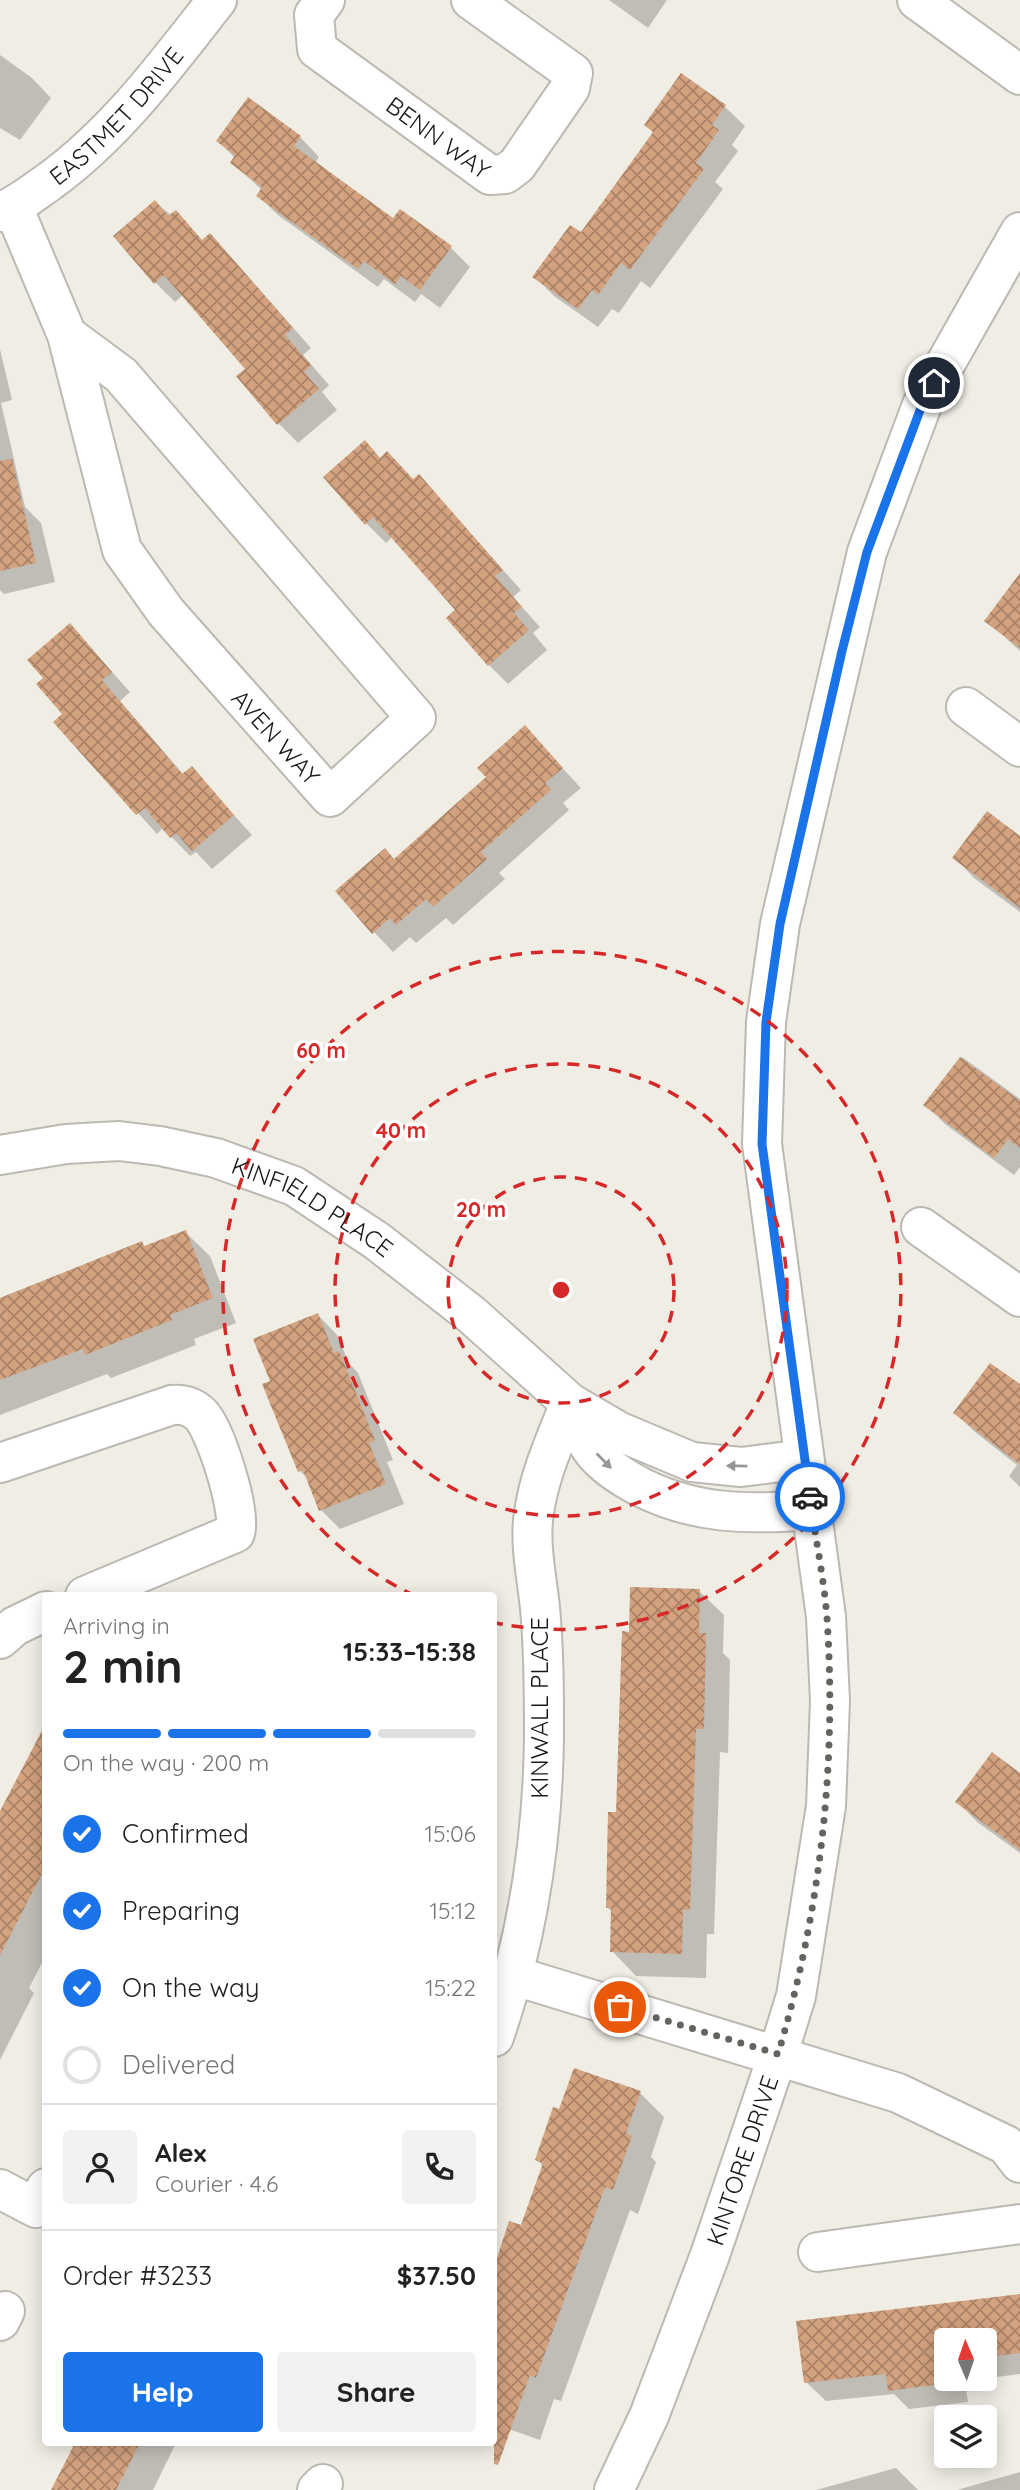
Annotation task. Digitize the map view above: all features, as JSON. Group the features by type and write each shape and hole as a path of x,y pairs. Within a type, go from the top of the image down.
{"street":[{"name":"EASTMET DRIVE","path":"7,209 74,163 102,138 146,90 217,0"},
{"name":"BENN WAY","path":"325,0 314,15 317,49 490,175 505,174 517,165 570,88 573,73 471,0"},
{"path":"917,0 1020,75"},
{"name":"AVEN WAY","path":"7,209 67,335 122,550 166,612 330,797 416,718 121,375 67,335"},
{"name":"KINTORE DRIVE","path":"614,2490 649,2416 710,2255 796,1996 826,1806 830,1701 827,1616 762,1144 766,1022 780,924 867,552 922,405 1020,232"},
{"path":"966,707 1020,747"},
{"name":"KINFIELD PLACE","path":"0,1155 66,1144 119,1141 160,1146 216,1158 293,1186 377,1241 472,1315 570,1403 618,1431 692,1462 741,1467 804,1459"},
{"path":"921,1227 1020,1297"},
{"name":"KINFIELD PLACE","path":"570,1403 590,1448 616,1474 650,1493 716,1512 758,1515 811,1510"},
{"name":"KINWALL PLACE","path":"497,2028 515,1976 529,1897 544,1739 544,1655 533,1515 546,1463 570,1403"},
{"path":"0,1463 172,1405 192,1408 207,1423 236,1504 235,1534 95,1592"},
{"path":"0,1639 15,1626 42,1613"},
{"path":"515,1976 778,2054 898,2093 1015,2148"},
{"path":"0,2189 41,2198"},
{"path":"818,2252 1020,2224"}],"building":[{"path":"681,73 726,105 712,125 719,130 696,163 704,169 630,270 621,263 598,295 592,290 578,309 532,277 570,225 581,232 653,132 644,125"},
{"path":"248,97 301,136 294,146 393,218 400,209 452,246 420,290 401,276 395,284 364,261 358,269 256,196 262,187 230,163 235,155 216,141"},
{"path":"155,200 168,216 176,210 202,240 210,233 293,328 285,335 311,365 304,372 319,389 277,425 236,376 245,369 164,275 154,284 113,236"},
{"path":"365,440 380,458 387,451 413,479 419,474 503,570 495,576 522,607 514,613 529,630 488,666 446,618 455,610 373,517 365,525 323,477"},
{"path":"12,459 36,563 0,571 0,461"},
{"path":"1020,573 1020,648 984,621"},
{"path":"70,623 112,672 102,680 182,774 192,766 234,815 192,851 176,833 170,838 145,808 136,815 53,722 62,714 36,684 43,678 27,660"},
{"path":"525,725 563,768 545,783 551,790 481,852 487,859 433,907 426,899 396,925 390,918 372,934 335,891 385,848 394,859 486,777 477,768"},
{"path":"987,811 1020,836 1020,908 952,858"},
{"path":"960,1057 1020,1101 1020,1148 1008,1139 994,1158 923,1105"},
{"path":"186,1230 213,1298 170,1315 172,1320 85,1355 83,1349 0,1380 0,1298 142,1241 144,1246"},
{"path":"318,1313 334,1353 339,1351 375,1440 369,1443 386,1484 319,1511 303,1470 298,1472 262,1384 270,1381 253,1339"},
{"path":"990,1363 1020,1384 1020,1464 953,1413"},
{"path":"630,1587 700,1589 699,1633 706,1633 704,1729 696,1729 690,1910 683,1910 682,1954 610,1952 611,1908 606,1908 608,1812 616,1812 622,1631 629,1632"},
{"path":"42,1731 42,1874 0,1955 0,1811"},
{"path":"992,1752 1020,1773 1020,1850 955,1802"},
{"path":"574,2068 641,2091 626,2133 632,2136 613,2190 605,2187 536,2378 530,2375 498,2465 494,2464 494,2446 497,2446 497,2258 509,2221 521,2225 543,2163 535,2160 553,2107 559,2109"},
{"path":"1020,2294 1020,2353 998,2356 998,2328 934,2328 934,2385 888,2391 886,2374 804,2383 796,2321"},
{"path":"73,2446 138,2446 116,2490 51,2490"}],"way so far":[{"path":"620,2007 778,2054 796,1996 826,1806 830,1701 827,1616 810,1497"}],"route":[{"path":"810,1497 762,1144 766,1022 780,924 867,552 922,405 934,383"}]}
